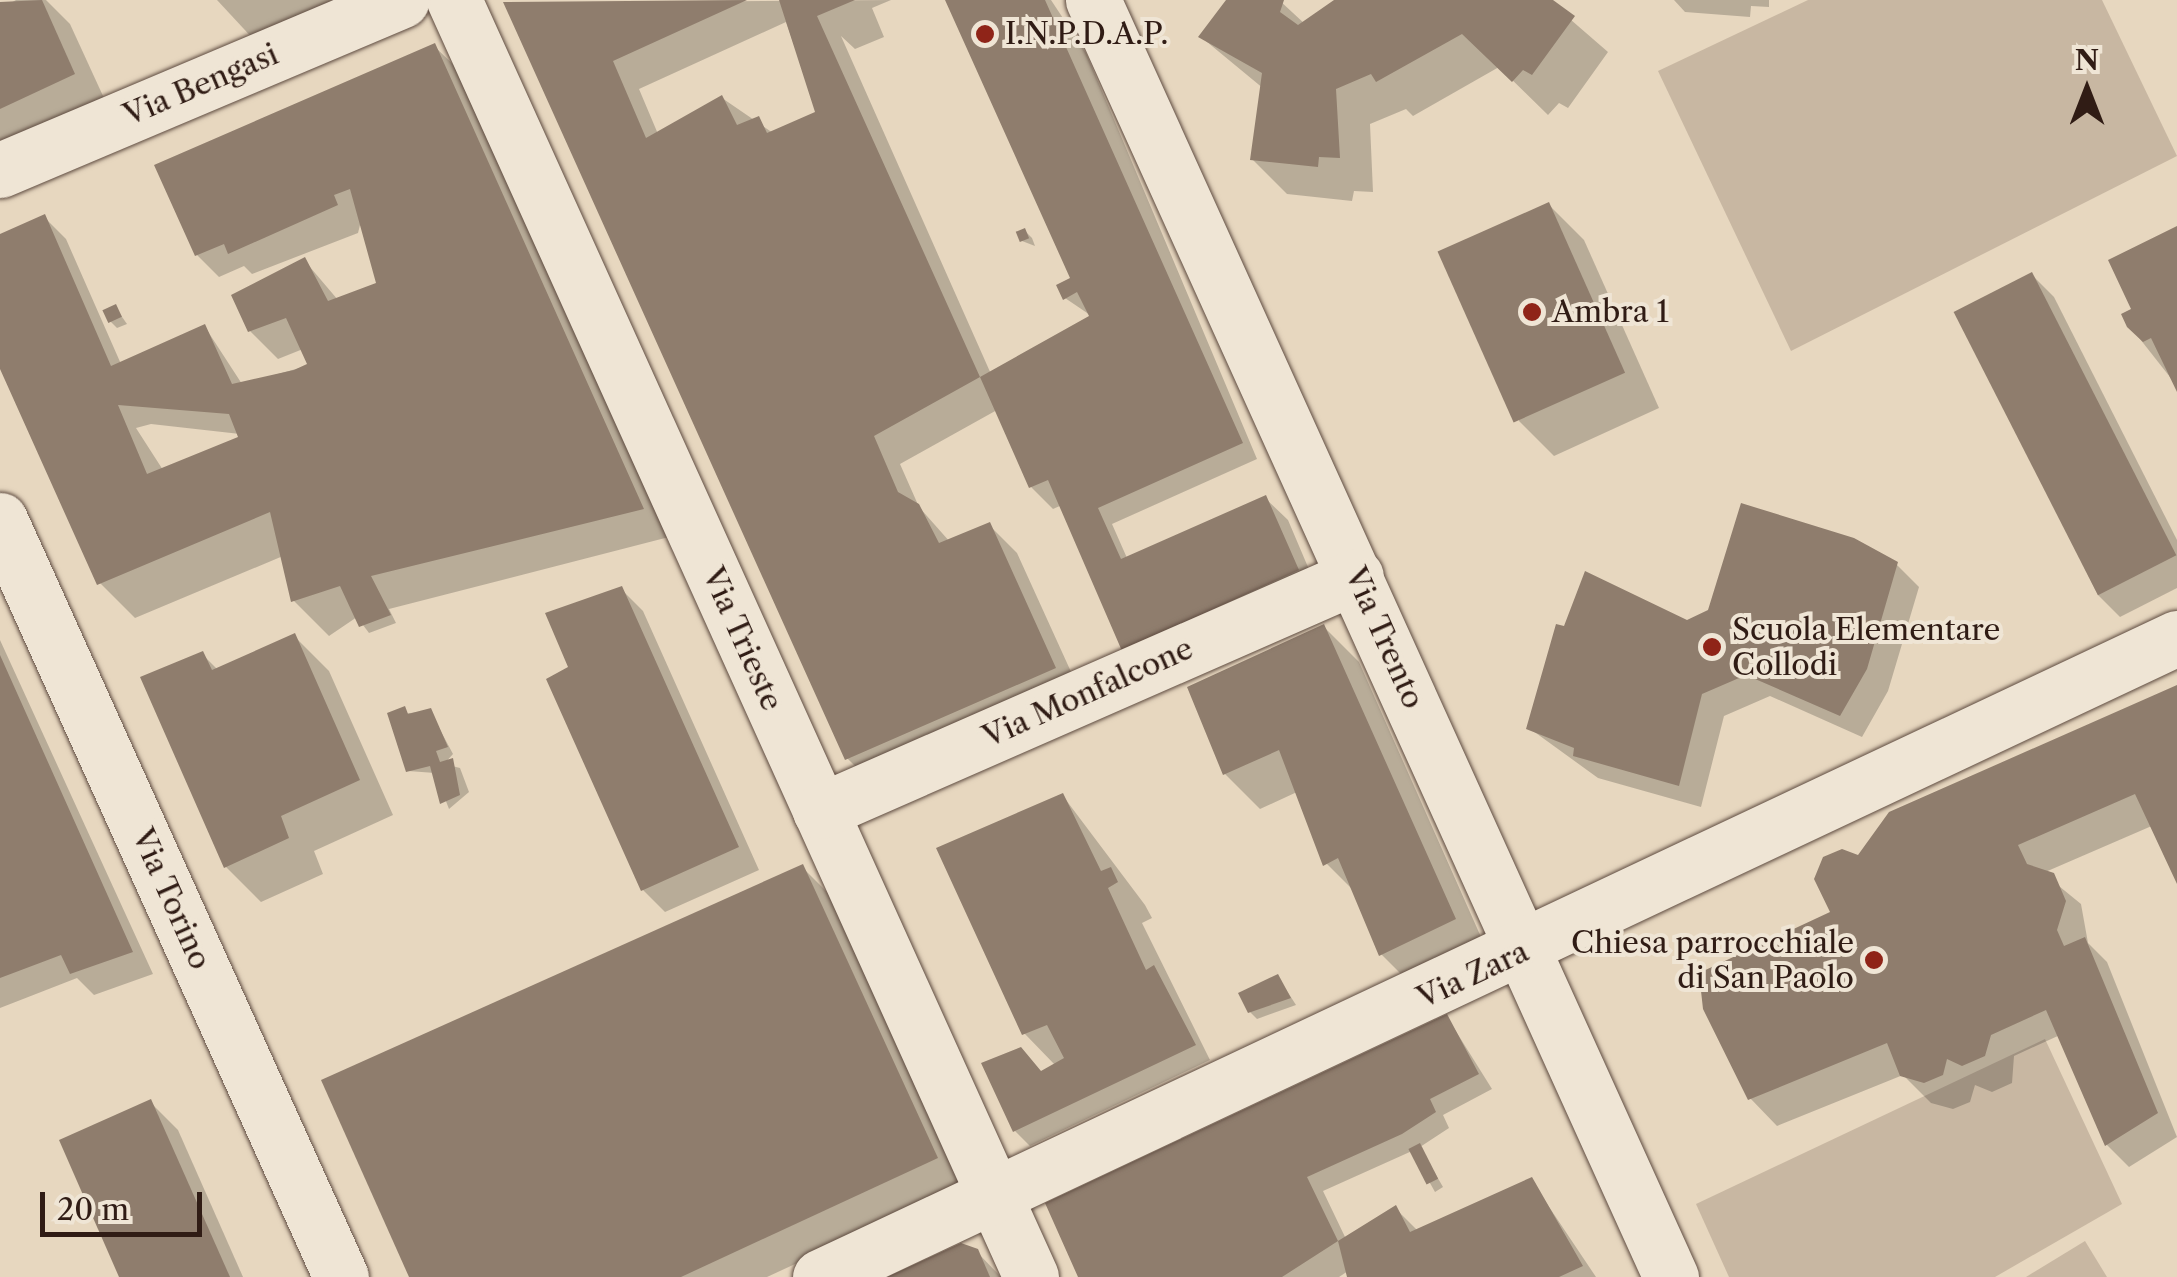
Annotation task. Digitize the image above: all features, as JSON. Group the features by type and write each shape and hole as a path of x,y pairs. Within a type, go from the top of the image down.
{"street":[{"name":"Via Bengasi","path":"0,170 402,0"},
{"name":"Via Trieste","path":"454,0 1031,1277"},
{"name":"Via Trento","path":"1092,0 1671,1277"},
{"name":"Via Torino","path":"2,528 341,1277"},
{"name":"Via Monfalcone","path":"820,811 1356,576"},
{"name":"Via Zara","path":"820,1277 996,1200 2177,638"}],"shaded area":[{"path":"1808,0 2102,0 2177,156 1791,351 1658,71"},
{"path":"2045,1039 2122,1204 1995,1277 1729,1277 1696,1204"},
{"path":"2085,1241 2107,1277 2026,1277"}],"building":[{"path":"42,0 75,74 0,109 0,2"},
{"path":"747,0 613,61 646,138 722,95 737,125 759,116 767,133 815,112 779,0 855,0 817,16 980,377 874,436 898,492 919,504 939,543 990,522 1056,668 845,760 503,2"},
{"path":"945,0 1045,0 1243,443 1098,508 1121,559 1266,495 1299,570 1122,651 1048,480 1029,488 980,377 1089,316 1077,292 1063,300 1056,285 1070,278"},
{"path":"1226,0 1284,0 1280,12 1298,25 1334,0 1553,0 1575,16 1532,75 1523,70 1512,82 1462,34 1376,82 1371,74 1336,89 1340,158 1319,157 1318,167 1250,160 1262,73 1198,37"},
{"path":"435,43 644,509 371,576 391,615 359,627 340,586 291,602 270,512 97,585 0,369 0,234 45,214 111,366 205,324 232,384 307,364 286,318 248,332 231,295 305,257 328,301 376,283 350,189 334,195 338,205 228,254 224,244 195,256 154,165","holes":["118,405 229,414 238,437 147,474"]},
{"name":"Ambra 1","path":"1549,202 1625,373 1514,422 1438,252"},
{"path":"2177,226 2177,392 2151,338 2143,342 2127,327 2121,314 2131,309 2108,260"},
{"path":"1025,228 1029,238 1020,242 1016,232"},
{"path":"2032,272 2176,555 2098,595 1954,312"},
{"path":"116,304 122,317 108,323 102,310"},
{"name":"Scuola Elementare Collodi","path":"1741,503 1854,538 1898,562 1867,669 1840,716 1746,675 1702,694 1679,786 1573,756 1574,748 1526,729 1556,624 1564,626 1585,571 1687,620 1708,610"},
{"path":"622,586 739,847 641,891 546,679 568,667 545,613"},
{"path":"1324,624 1456,919 1379,956 1338,858 1323,866 1279,750 1223,775 1187,687"},
{"path":"295,633 360,780 281,816 289,838 224,868 140,677 203,651 212,670"},
{"path":"0,655 133,952 70,974 61,955 0,978"},
{"path":"2177,685 2177,884 2135,794 2018,845 2027,864 2054,873 2066,901 2057,930 2064,946 2085,937 2158,1113 2105,1146 2046,1010 1991,1035 1985,1056 1962,1066 1947,1059 1943,1075 1924,1083 1900,1076 1887,1043 1748,1100 1703,1009 1699,973 1830,912 1814,879 1823,857 1842,849 1858,855 1889,812"},
{"path":"405,706 408,714 431,708 448,747 436,751 440,762 453,758 460,795 440,804 430,766 406,772 387,713"},
{"path":"1063,793 1101,871 1111,867 1118,882 1108,888 1146,970 1154,965 1196,1045 1013,1132 981,1063 1021,1047 1041,1071 1064,1058 1047,1025 1022,1035 936,848"},
{"path":"803,864 938,1158 681,1277 409,1277 321,1080"},
{"path":"1278,974 1291,998 1248,1013 1238,993"},
{"path":"1447,1014 1479,1074 1430,1099 1436,1112 1402,1134 1307,1177 1338,1241 1282,1277 1078,1277 1045,1203"},
{"path":"151,1099 230,1277 119,1277 59,1140"},
{"path":"1420,1143 1438,1179 1427,1185 1408,1149"},
{"path":"1532,1177 1583,1266 1559,1277 1347,1277 1338,1241 1396,1205 1410,1232"},
{"path":"961,1243 978,1249 990,1277 887,1277"}],"place":[{"name":"I.N.P.D.A.P.","path":"985,34"},
{"name":"Ambra 1","path":"1532,312"},
{"name":"Scuola Elementare Collodi","path":"1712,647"},
{"name":"Chiesa parrocchiale di San Paolo","path":"1874,960"}]}
